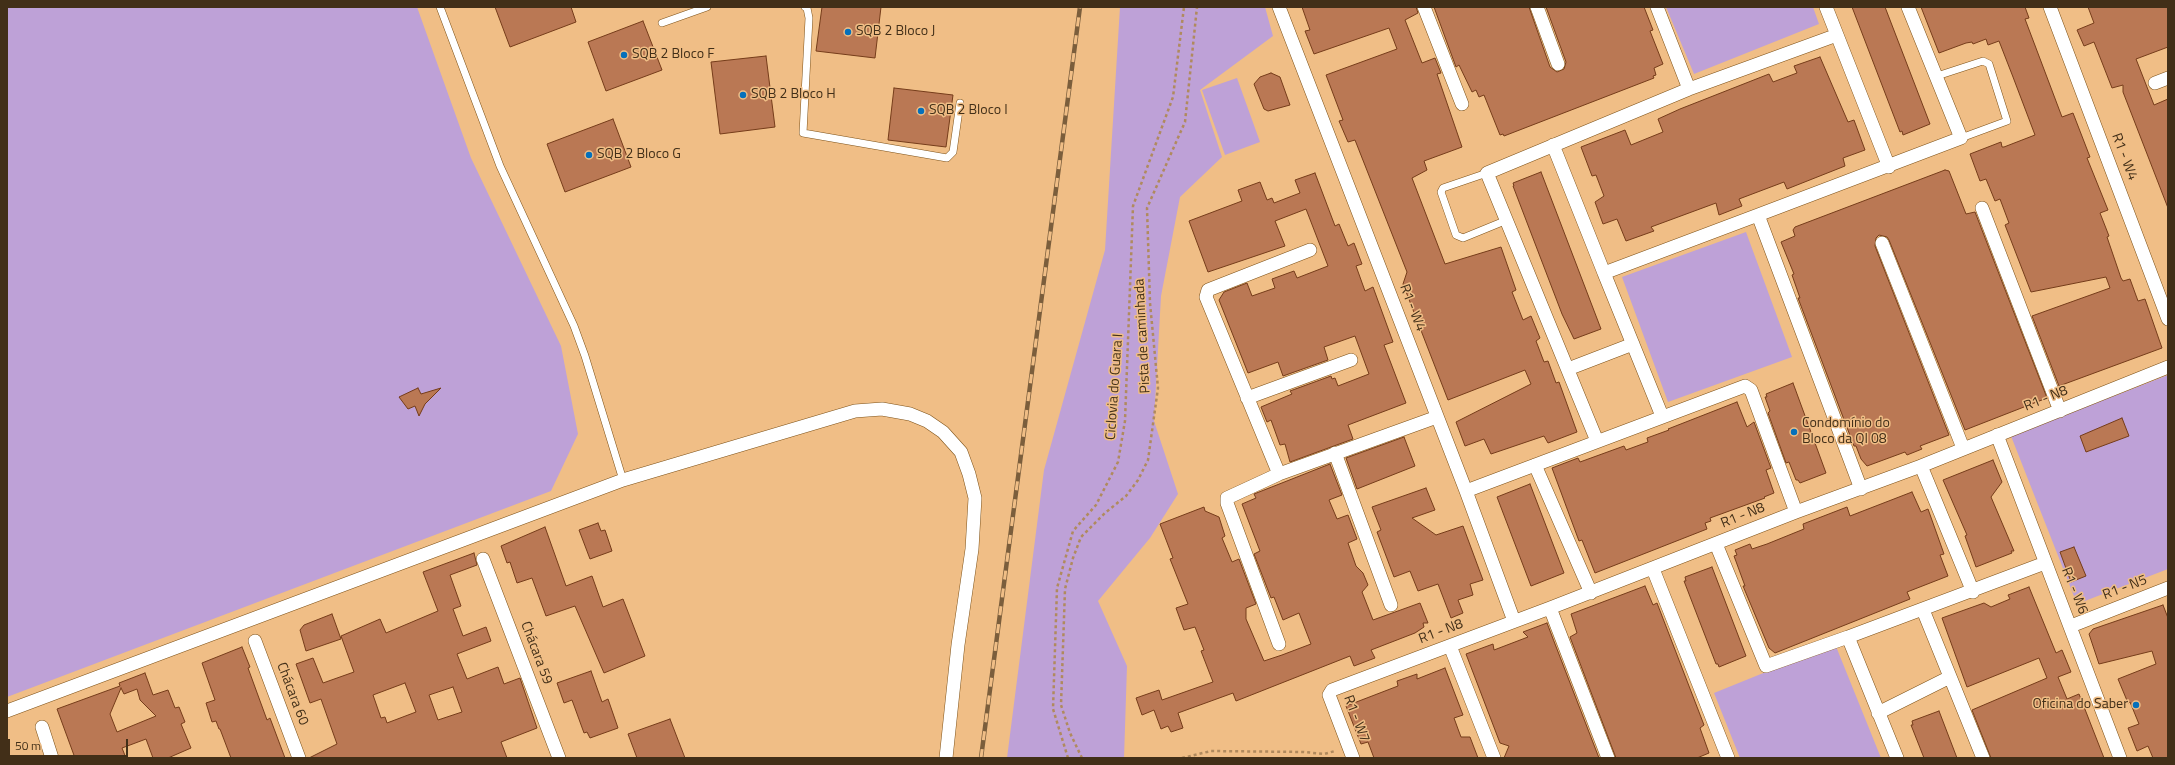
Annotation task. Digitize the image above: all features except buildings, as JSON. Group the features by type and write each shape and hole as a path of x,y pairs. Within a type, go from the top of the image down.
{"street":[{"name":"R1 - W4","path":"1279,7 1438,417 1514,622"},
{"path":"1424,7 1462,104"},
{"path":"1537,7 1558,64"},
{"path":"1657,7 1690,89"},
{"path":"1826,7 1889,167"},
{"path":"1604,273 1889,167 1962,138 1908,7"},
{"name":"R1 - W4","path":"2050,7 2168,319"},
{"path":"1597,441 1487,173 1690,89 1836,35"},
{"path":"2156,83 2168,78"},
{"path":"1553,145 1662,416"},
{"path":"1982,208 2060,411"},
{"path":"1758,215 1861,489"},
{"path":"1882,244 1963,448"},
{"path":"1279,474 1206,297 1206,293 1208,290 1310,250"},
{"path":"1568,369 1633,344"},
{"path":"1247,398 1352,360"},
{"name":"R1 - N8","path":"1330,692 1591,593 1796,512 1921,466 2168,367"},
{"path":"1466,491 1662,416 1742,387 1748,387 1796,512"},
{"path":"7,711 623,480 855,411 882,409 910,414 927,421 943,432 961,452 969,474 975,498 972,549 958,645 946,758"},
{"path":"1279,644 1226,503 1227,498 1279,474 1438,417"},
{"name":"R1 - W6","path":"1997,435 2120,758"},
{"path":"1335,453 1391,605"},
{"path":"1536,465 1591,593"},
{"path":"1921,466 1972,592"},
{"path":"1716,544 1766,666 1972,592 2045,563"},
{"name":"Chácara 59","path":"483,559 559,758"},
{"path":"1653,569 1728,758"},
{"name":"R1 - N5","path":"2071,626 2168,588"},
{"path":"1550,608 1608,758"},
{"path":"1923,610 1983,758"},
{"path":"1848,637 1897,758"},
{"name":"Chácara 60","path":"255,641 299,758"},
{"path":"1450,646 1494,758"},
{"path":"1878,713 1950,677"},
{"name":"R1 - W7","path":"1330,692 1351,753"},
{"path":"42,727 52,758"}],"lane":[{"path":"440,7 500,166 574,326 586,356 623,480"},
{"path":"662,23 707,7"},
{"path":"805,7 807,8 810,18 803,133 947,158 953,152 960,103"},
{"path":"1937,76 1983,61 1989,64 2007,121 1962,138"},
{"path":"1487,173 1443,188 1441,192 1456,235 1463,238 1507,220"}],"path":[{"name":"Ciclovia do Guara I","path":"1068,758 1053,709 1057,588 1073,531 1096,505 1118,462 1125,421 1133,206 1173,97 1184,7"},
{"name":"Pista de caminhada","path":"1082,758 1070,733 1061,705 1065,589 1081,537 1105,513 1126,496 1138,480 1148,460 1158,388 1150,303 1147,208 1185,122 1197,7"},
{"path":"1182,758 1211,751 1304,752 1324,754 1351,753"}],"shaded area":[{"path":"7,7 417,7 471,158 561,346 578,434 551,491 7,697"},
{"path":"1120,7 1265,7 1273,36 1200,90 1222,157 1180,197 1161,296 1154,421 1178,494 1150,538 1098,601 1127,666 1124,758 1007,758 1044,470 1105,250"},
{"path":"1666,7 1813,7 1819,24 1694,74"},
{"path":"1237,78 1260,142 1225,155 1202,90"},
{"path":"1746,232 1792,357 1668,402 1622,277"},
{"path":"2168,375 2168,569 2077,604 2011,436"},
{"path":"1835,644 1881,758 1740,758 1714,693"}],"railway":[{"path":"981,758 1080,7"}],"place":[{"name":"SQB 2 Bloco J","path":"848,32"},
{"name":"SQB 2 Bloco F","path":"624,55"},
{"name":"SQB 2 Bloco H","path":"743,95"},
{"name":"SQB 2 Bloco I","path":"921,111"},
{"name":"SQB 2 Bloco G","path":"589,155"},
{"name":"Condomínio do Bloco da QI 08","path":"1794,432"},
{"name":"Oficina do Saber","path":"2136,705"}]}
